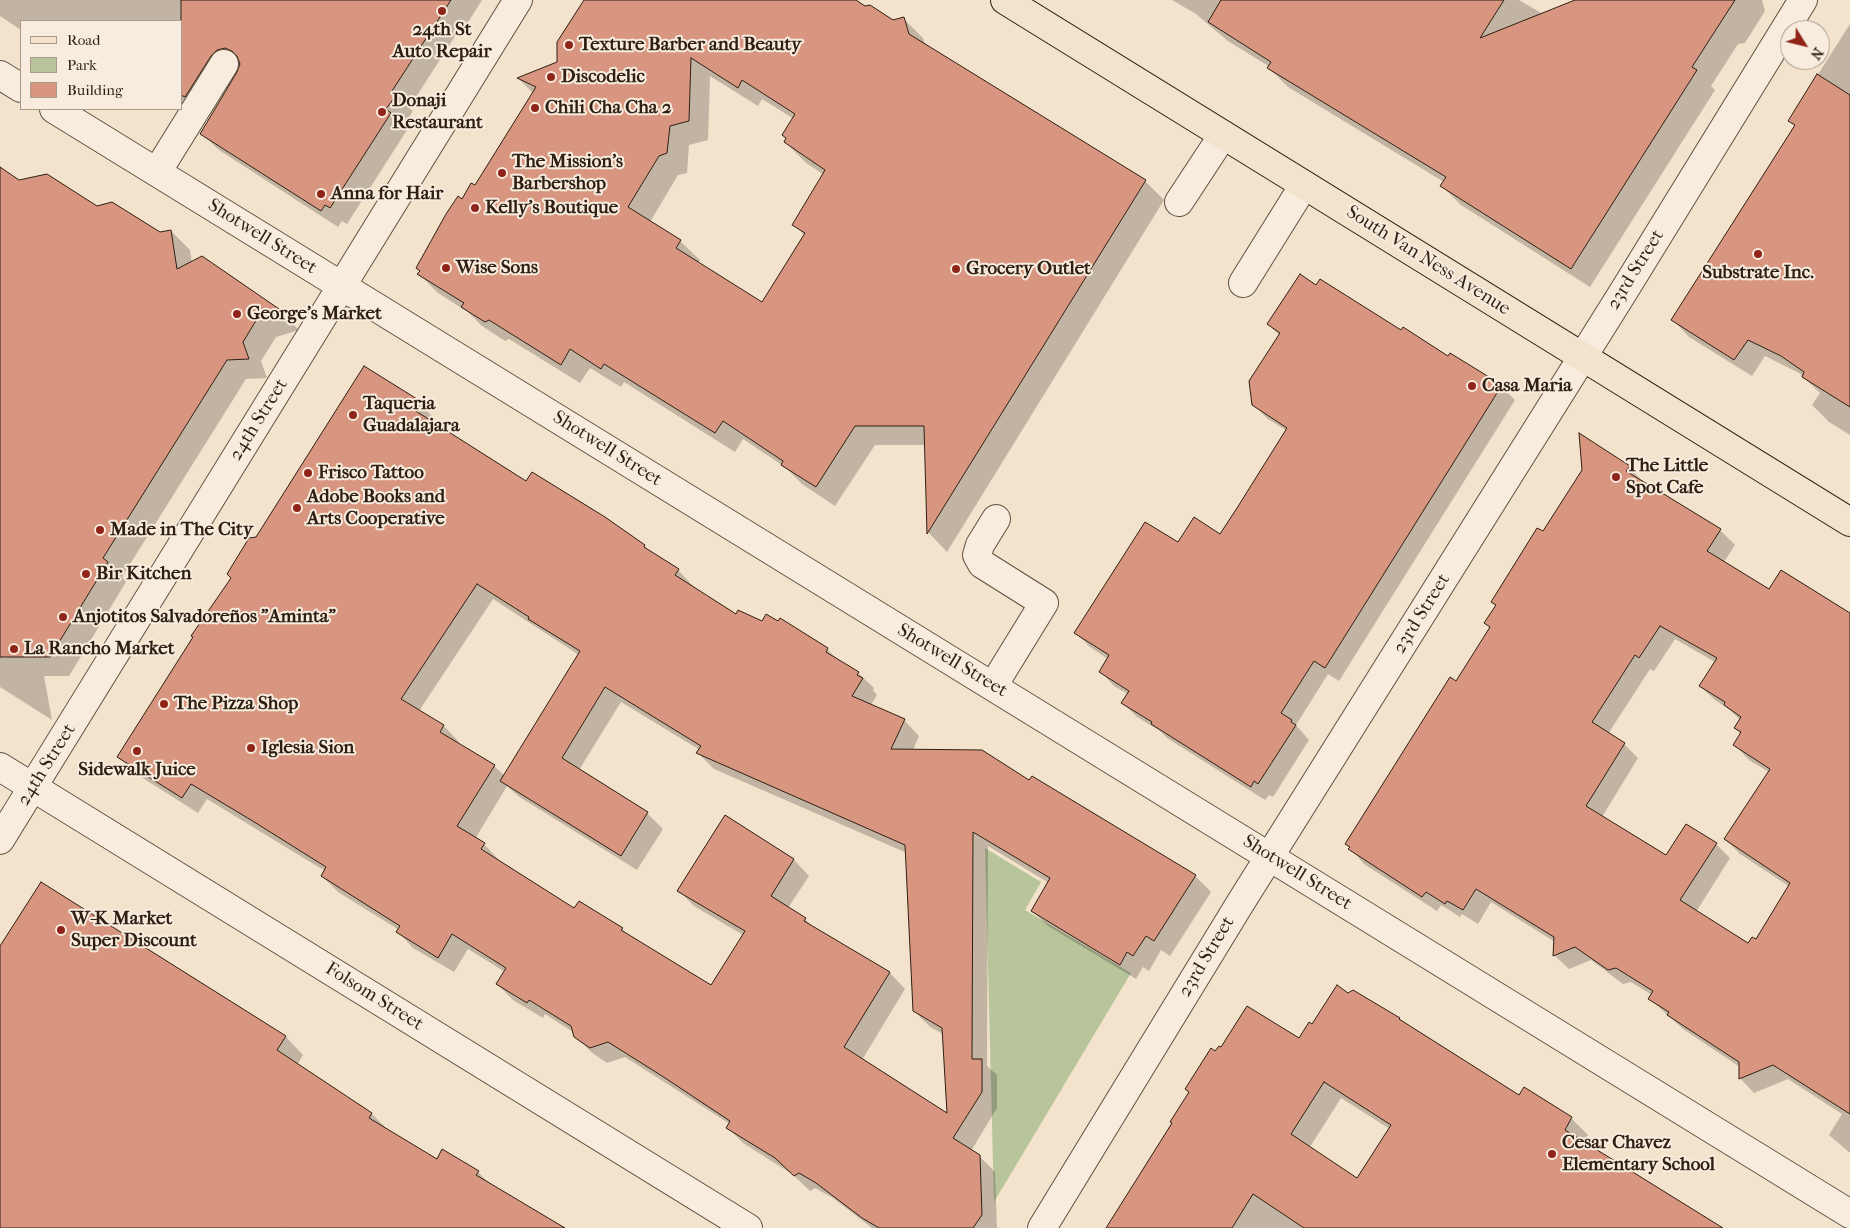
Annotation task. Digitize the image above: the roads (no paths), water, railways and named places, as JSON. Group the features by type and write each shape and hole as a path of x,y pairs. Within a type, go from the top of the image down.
{"main road":[{"name":"South Van Ness Avenue","path":"1005,0 1850,522"}],"street":[{"name":"24th Street","path":"0,840 518,0"},
{"name":"23rd Street","path":"1042,1228 1270,856 1803,0"},
{"path":"156,172 224,64"},
{"path":"0,75 20,87"},
{"name":"Shotwell Street","path":"56,110 1850,1214"},
{"path":"1179,202 1223,134"},
{"path":"1243,283 1304,185"},
{"path":"993,686 1044,603 982,564 977,555 980,545 996,518"},
{"name":"Folsom Street","path":"0,767 748,1228"}],"place":[{"name":"24th St Auto Repair","path":"442,11"},
{"name":"Texture Barber and Beauty","path":"569,45"},
{"name":"Discodelic","path":"551,77"},
{"name":"Chili Cha Cha 2","path":"535,108"},
{"name":"Donaji Restaurant","path":"382,112"},
{"name":"The Mission's Barbershop","path":"502,173"},
{"name":"Anna for Hair","path":"321,194"},
{"name":"Kelly's Boutique","path":"475,208"},
{"name":"Substrate Inc.","path":"1758,254"},
{"name":"Wise Sons","path":"446,268"},
{"name":"Grocery Outlet","path":"956,269"},
{"name":"George's Market","path":"237,314"},
{"name":"Casa Maria","path":"1472,386"},
{"name":"Taqueria Guadalajara","path":"353,415"},
{"name":"Frisco Tattoo","path":"308,473"},
{"name":"The Little Spot Cafe","path":"1616,477"},
{"name":"Adobe Books and Arts Cooperative","path":"297,508"},
{"name":"Made in The City","path":"100,530"},
{"name":"Bir Kitchen","path":"86,574"},
{"name":"Anjotitos Salvadoreños \"Aminta\"","path":"63,617"},
{"name":"La Rancho Market","path":"14,649"},
{"name":"The Pizza Shop","path":"164,704"},
{"name":"Iglesia Sion","path":"251,748"},
{"name":"Sidewalk Juice","path":"137,751"},
{"name":"W-K Market Super Discount","path":"61,930"},
{"name":"Cesar Chavez Elementary School","path":"1552,1154"}]}
